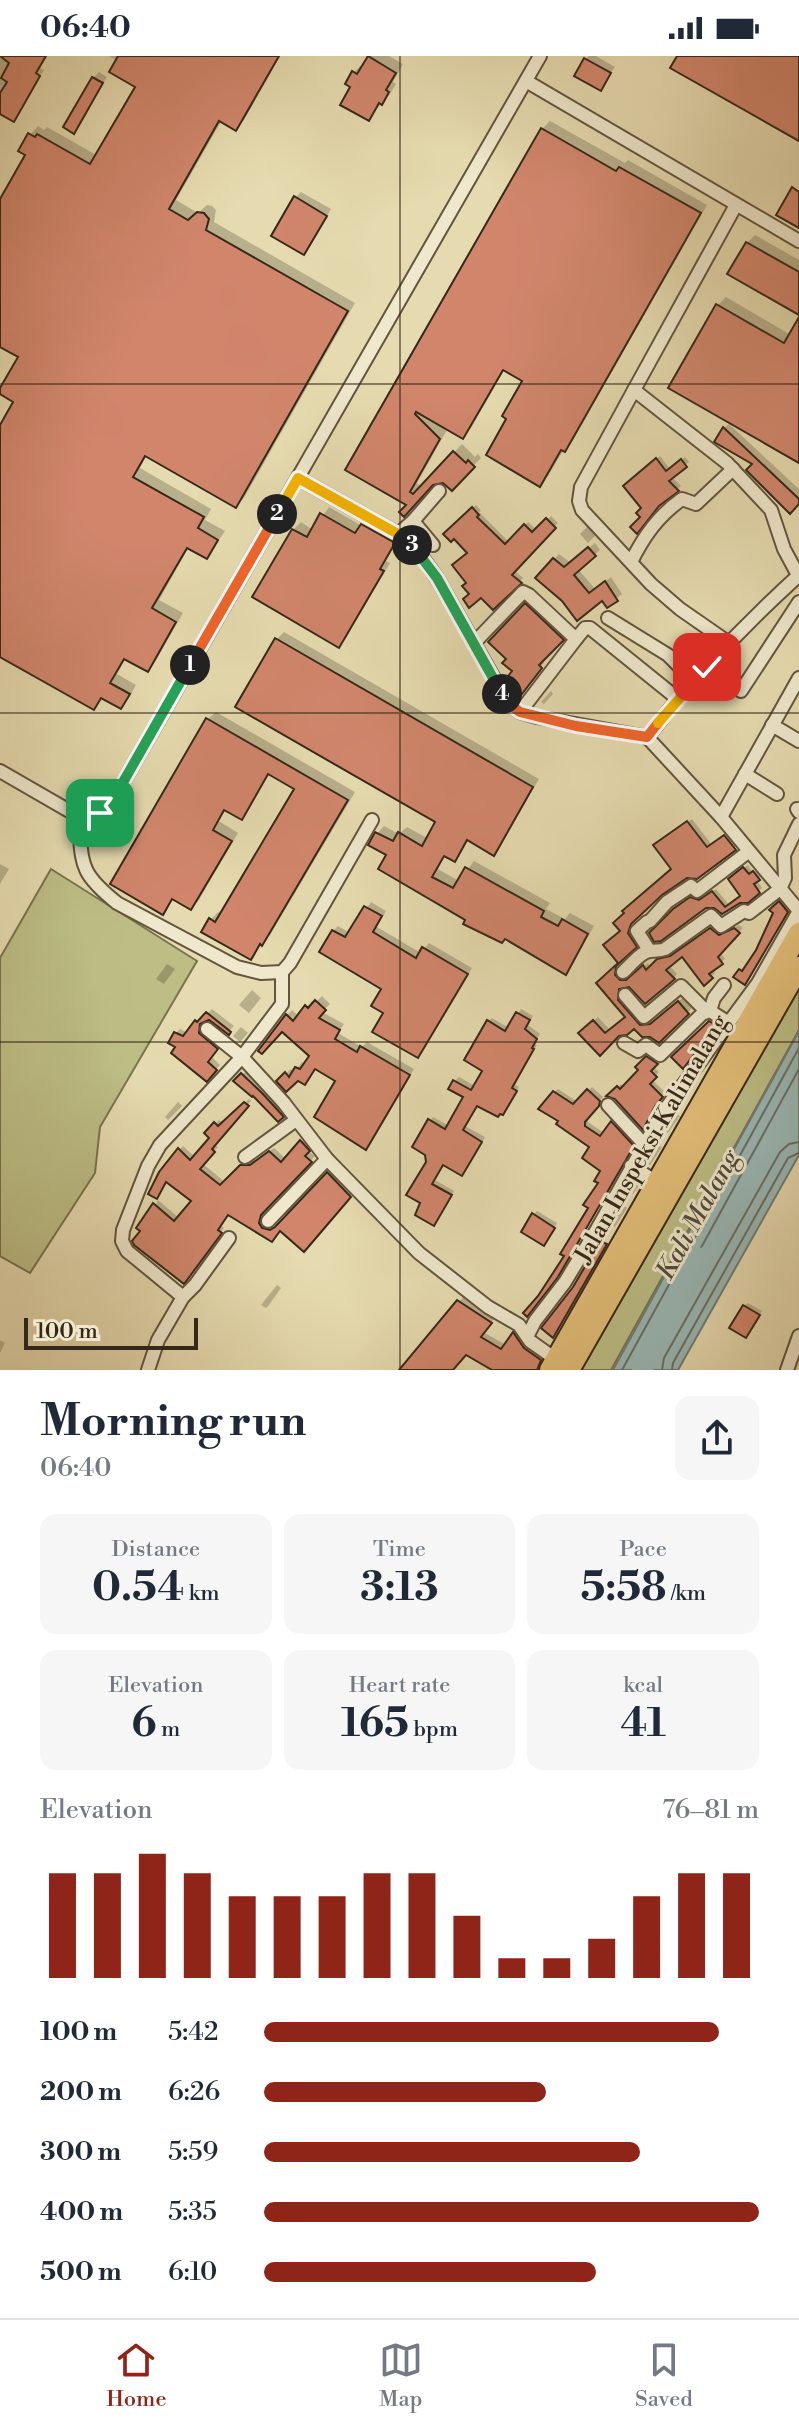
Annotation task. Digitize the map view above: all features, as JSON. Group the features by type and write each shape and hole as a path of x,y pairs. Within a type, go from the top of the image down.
{"main road":[{"name":"Jalan Inspeksi Kalimalang","path":"562,1367 657,1182 799,933"},
{"name":"Jalan Inspeksi Kalimalang","path":"562,1367 799,967"}],"street":[{"path":"0,771 78,816 100,813 118,791 540,56"},
{"path":"526,81 799,241"},
{"path":"729,643 680,609 591,523 579,501 581,487 736,205"},
{"path":"634,390 733,469 771,510 784,549 798,577 693,680 647,737"},
{"path":"631,562 644,536 659,518 682,499 696,504 733,469"},
{"path":"298,478 398,534 426,562 504,698 520,712 576,726 647,737 721,817 799,911 758,983 678,1088 643,1143 565,1282 528,1335"},
{"path":"398,534 439,491"},
{"path":"413,521 433,545"},
{"path":"474,643 523,592 576,639"},
{"path":"741,691 799,602"},
{"path":"608,618 668,655 693,680"},
{"path":"520,712 585,628 590,628 678,699"},
{"path":"721,817 799,678"},
{"path":"772,725 799,741"},
{"path":"745,774 777,794"},
{"path":"78,816 87,875 117,903 237,967 261,973 282,972"},
{"path":"183,1297 127,1251 122,1241 123,1230 148,1166 160,1145 242,1057 282,1004 282,972 372,820"},
{"path":"748,852 697,891 691,886 667,902 637,931 649,950 659,952 665,949 711,916 721,926 744,911 749,913 766,902 780,889 785,878 784,855 799,824"},
{"path":"623,972 649,950"},
{"path":"710,1011 714,998 724,985"},
{"path":"625,995 644,1017 681,986 703,1008 729,1023"},
{"path":"624,1043 638,1051 646,1045 660,1055 702,1014 710,1011"},
{"path":"207,1029 242,1057 284,1103 327,1159 419,1253 488,1307 519,1325 535,1345 562,1367"},
{"path":"702,1059 721,1071"},
{"path":"608,1105 643,1143"},
{"path":"245,1157 296,1120"},
{"path":"268,1221 327,1159"},
{"path":"631,1166 657,1182"},
{"path":"148,1370 158,1340 183,1297 229,1238"},
{"path":"787,1370 799,1336"}],"green space":[{"path":"51,869 197,961 100,1127 95,1173 30,1273 0,1256 0,958"},
{"path":"799,967 799,1030 611,1370 569,1370"}],"water":[{"path":"799,1031 799,1155 678,1370 613,1370"}],"building":[{"path":"0,56 46,56 36,73 40,76 14,122 0,114 0,93 7,82 1,78 9,63"},
{"path":"118,56 279,56 236,131 219,121 169,209 188,220 197,212 204,213 209,219 206,230 348,311 236,508 145,456 133,477 204,517 198,528 218,540 207,559 187,548 152,608 176,622 148,672 124,659 110,683 130,694 121,709 101,698 94,710 0,657 0,425 13,402 0,394 0,388 18,357 0,347 0,199 25,155 18,151 28,133 35,137 37,134 90,164 135,87 109,72"},
{"path":"368,56 396,73 382,105 379,103 369,121 340,105 350,87 345,84 352,71 357,74"},
{"path":"677,56 799,56 799,141 670,68"},
{"path":"584,58 611,73 601,91 574,76"},
{"path":"92,77 103,83 74,134 63,127"},
{"path":"541,128 616,171 619,167 701,213 565,452 561,450 540,487 486,455 506,419 502,416 522,381 503,370 463,439 416,412 440,439 410,492 413,494 453,451 475,467 452,491 443,483 433,485 404,517 399,512 406,505 345,470"},
{"path":"792,187 799,192 799,228 776,215"},
{"path":"294,196 327,216 304,255 271,236"},
{"path":"746,242 799,272 799,315 727,274"},
{"path":"716,304 784,343 799,317 799,463 668,388"},
{"path":"723,427 799,499 799,504 790,514 746,470 752,464 714,442"},
{"path":"656,458 666,471 681,459 687,467 669,481 679,491 659,506 637,534 630,527 640,517 636,513 641,508 623,486"},
{"path":"472,507 479,515 477,517 505,544 524,524 532,532 546,518 556,528 512,575 522,583 493,610 481,598 469,608 463,599 469,594 462,586 466,583 452,565 467,553 454,539 451,542 443,534"},
{"path":"320,513 355,533 361,524 395,543 380,569 384,571 339,648 252,597 292,529 307,537"},
{"path":"588,547 596,556 574,575 589,593 605,581 618,601 607,608 602,601 577,621 562,601 535,578 553,558 564,567"},
{"path":"525,603 564,640 539,665 542,668 518,699 505,680 512,671 502,663 506,659 488,642"},
{"path":"275,638 533,787 494,856 467,840 455,862 444,856 432,877 453,888 465,867 544,911 541,917 558,926 562,919 588,934 566,975 505,939 502,943 463,924 465,920 378,869 386,855 368,845 375,832 393,841 398,832 422,846 435,822 235,707"},
{"path":"206,718 348,800 251,960 201,932 209,918 215,922 294,789 268,774 242,820 224,810 213,830 232,841 191,910 172,899 163,915 110,884"},
{"path":"687,821 707,847 724,835 736,850 697,879 687,878 662,895 631,924 628,933 637,947 616,966 615,975 620,980 626,980 643,965 646,970 657,959 670,956 710,928 719,935 734,928 740,933 718,957 723,964 709,974 713,978 704,986 682,957 666,970 675,979 645,1004 629,987 619,989 618,1000 640,1025 650,1024 678,1001 689,1014 659,1043 650,1037 642,1037 634,1029 627,1035 619,1036 600,1056 578,1033 593,1020 605,1033 625,1017 596,983 618,963 603,945 620,931 613,923 624,913 622,911 671,869 653,845"},
{"path":"743,867 749,874 753,871 760,880 754,884 760,893 748,903 740,903 722,914 714,908 706,908 661,941 654,942 649,933 690,897 699,900 712,891 725,907 740,896 728,879"},
{"path":"779,901 788,912 745,985 733,977 739,969 742,971 756,950 773,913 769,910"},
{"path":"364,906 382,916 373,932 416,958 422,947 468,974 418,1058 372,1032 383,1013 371,1006 381,989 319,952 332,930 345,937"},
{"path":"315,1000 326,1010 319,1018 340,1030 335,1039 357,1052 360,1046 410,1075 366,1150 314,1117 335,1081 315,1069 305,1085 298,1081 286,1092 276,1081 285,1072 289,1077 295,1067 300,1069 309,1056 282,1032 262,1054 258,1051 286,1014 293,1021 305,1005 308,1008"},
{"path":"206,1012 231,1032 229,1035 209,1020 200,1024 199,1033 218,1049 208,1062 217,1070 207,1082 171,1053 175,1047 168,1043 174,1032 183,1036 195,1020 197,1022"},
{"path":"516,1012 530,1020 525,1029 537,1039 534,1049 512,1088 517,1091 503,1115 498,1117 477,1106 463,1130 482,1142 462,1176 443,1165 432,1184 452,1195 434,1226 415,1215 420,1203 406,1195 426,1162 425,1155 412,1147 428,1119 445,1129 463,1097 448,1089 453,1080 471,1090 482,1071 464,1060 487,1020 505,1031"},
{"path":"709,1021 716,1025 683,1069 671,1057"},
{"path":"646,1056 658,1064 651,1071 657,1077 650,1084 663,1097 643,1130 615,1099 606,1096 617,1086 620,1089"},
{"path":"241,1073 284,1117 278,1122 233,1081"},
{"path":"587,1089 600,1101 585,1126 600,1136 611,1121 634,1146 558,1277 527,1317 523,1313 564,1256 560,1254 588,1208 583,1205 598,1183 594,1181 600,1171 582,1158 589,1147 538,1109 553,1091 573,1104"},
{"path":"244,1102 249,1106 212,1149 215,1152 200,1169 220,1185 240,1165 250,1165 269,1151 281,1162 300,1140 310,1151 305,1156 312,1162 261,1215 259,1223 262,1228 270,1230 275,1227 327,1172 351,1197 304,1252 280,1231 272,1242 228,1215 218,1230 222,1233 184,1284 134,1245 132,1241 140,1231 136,1228 153,1203 174,1221 191,1201 166,1182 157,1199 148,1194 159,1172 178,1148 190,1160 209,1138 204,1133 214,1122 218,1126"},
{"path":"532,1213 555,1228 544,1246 521,1232"},
{"path":"600,1241 607,1244 553,1338 541,1328 573,1287"},
{"path":"457,1300 492,1323 481,1337 501,1349 513,1332 524,1348 541,1360 537,1370 492,1370 466,1355 453,1370 399,1370"},
{"path":"743,1305 760,1315 746,1338 729,1328"}],"waterway":[{"name":"Kali Malang","path":"642,1370 704,1257"}],"route":[{"path":"100,813 111,803 298,478 398,534 416,549 437,578 504,698 520,712 576,726 647,737 707,667"}]}
